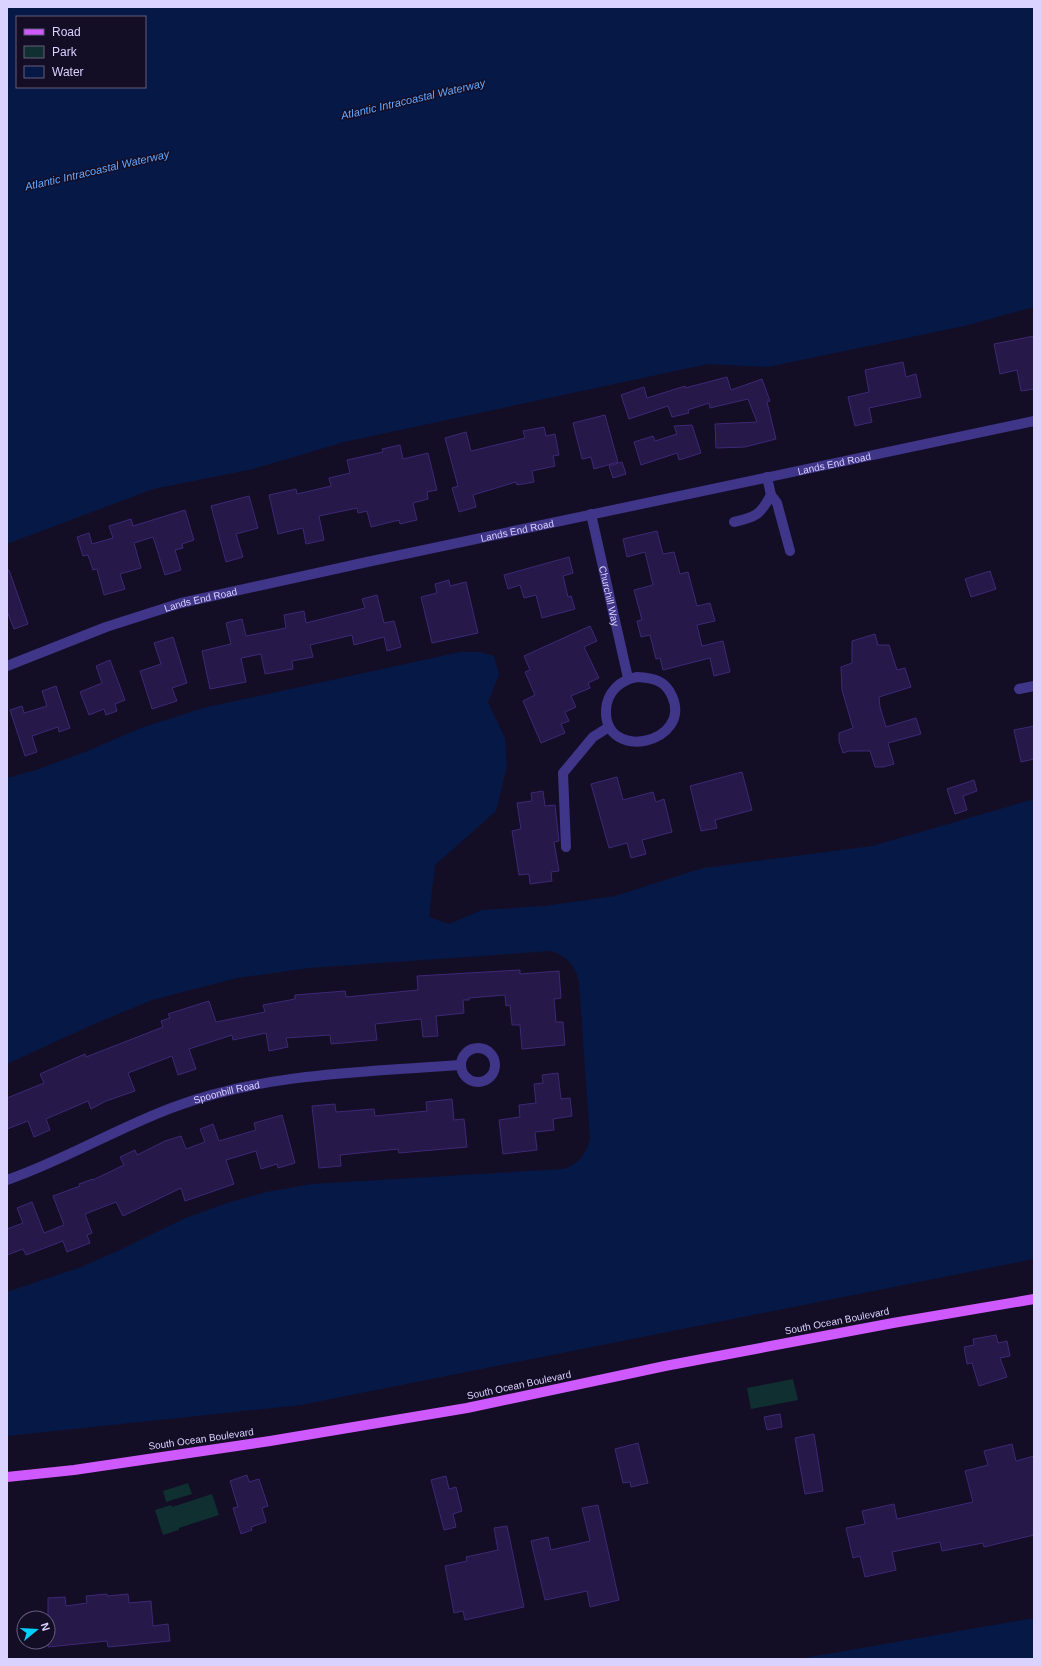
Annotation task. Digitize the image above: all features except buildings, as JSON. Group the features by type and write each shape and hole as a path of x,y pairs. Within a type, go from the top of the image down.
{"main road":[{"name":"South Ocean Boulevard","path":"7,1478 74,1470 270,1441 460,1409 665,1366 1034,1299"}],"street":[{"name":"Lands End Road","path":"7,666 106,627 181,603 1034,420"},
{"path":"767,477 771,495 776,503 790,550"},
{"path":"734,522 758,515 771,495"},
{"name":"Churchill Way","path":"591,514 628,678"},
{"path":"637,677 659,680 668,687 673,698 675,709 674,720 668,730 659,736 637,742 626,741 616,736 609,727 606,716 607,704 611,693 618,685 628,678 637,677"},
{"path":"1019,689 1034,686"},
{"path":"566,847 563,773 593,737 609,727"},
{"name":"Spoonbill Road","path":"7,1180 67,1156 126,1127 174,1107 223,1092 306,1076 461,1065"}],"green space":[{"path":"793,1379 798,1400 751,1409 747,1388"},
{"path":"188,1483 192,1494 166,1502 163,1491"},
{"path":"212,1494 219,1515 179,1528 179,1530 163,1535 155,1510 171,1505 172,1507"}],"water":[{"name":"Atlantic Intracoastal Waterway","path":"7,7 1034,7 1034,307 964,326 768,367 708,364 344,442 253,469 153,489 7,544"},
{"path":"460,652 481,652 494,656 499,675 488,702 505,738 507,766 496,811 435,865 429,917 449,924 482,910 544,906 615,896 703,868 872,846 1034,799 1034,1259 301,1405 7,1436 7,1292 81,1267 183,1219 227,1203 266,1192 312,1184 563,1169 577,1162 584,1154 590,1139 579,981 575,970 566,958 551,951 309,968 237,978 152,1000 94,1024 7,1064 7,778 36,770 85,752 141,728 203,708"},
{"path":"1034,1618 1034,1659 798,1659"}]}
